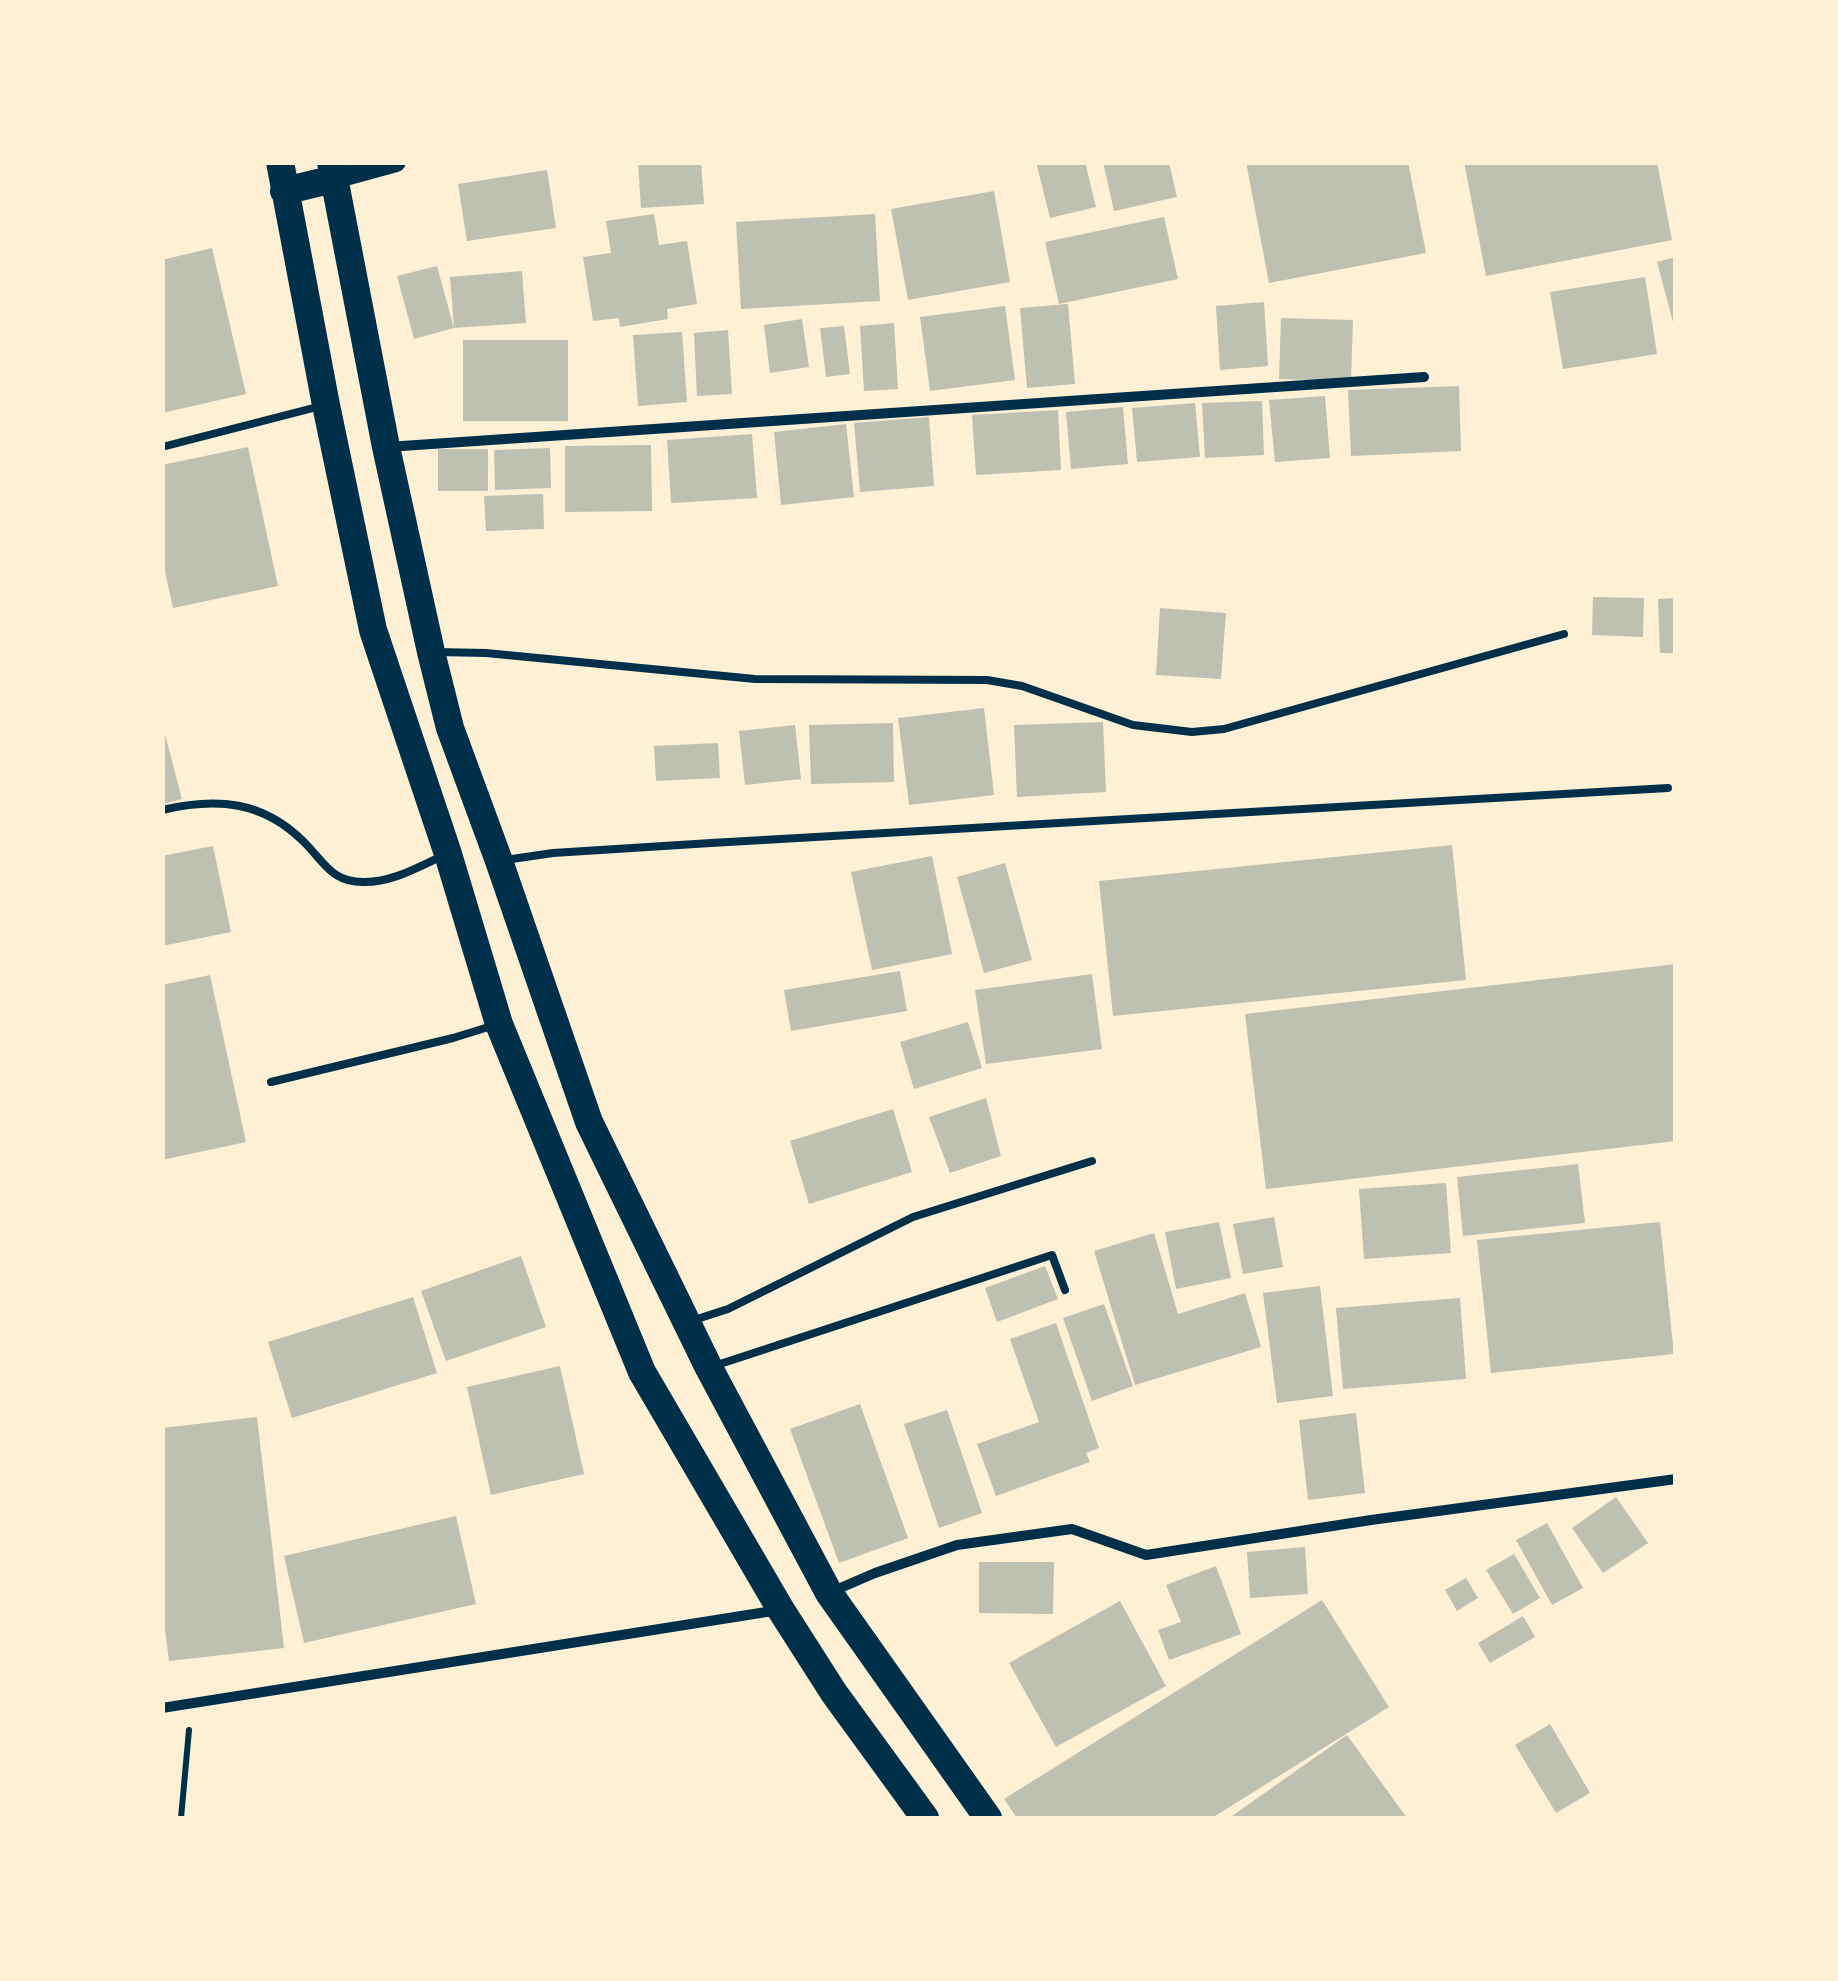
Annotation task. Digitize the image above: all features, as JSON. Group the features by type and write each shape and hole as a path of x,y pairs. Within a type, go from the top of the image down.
{"highway":[{"path":"280,162 374,630 499,1024 642,1372 834,1694 926,1818"},
{"path":"284,192 332,171 386,447 450,728 589,1122 709,1368 828,1593 988,1818"}],"main road":[{"path":"332,171 396,162"}],"street":[{"path":"386,447 1424,377"},
{"path":"828,1593 957,1545 1072,1529 1146,1555 1676,1479"},
{"path":"162,1708 781,1610"}],"lane":[{"path":"162,447 326,405"},
{"path":"431,652 486,653 755,680 987,680 1022,686 1132,725 1192,732 1224,728 1564,634"},
{"path":"499,860 711,843 1668,788"},
{"path":"162,810 216,803 264,812 302,840 333,875 347,880 395,878 448,854"},
{"path":"271,1082 499,1024"},
{"path":"688,1322 728,1309 913,1216 1092,1161"},
{"path":"709,1368 1052,1254 1065,1290"}],"path":[{"path":"181,1818 192,1704"}],"building":[{"path":"638,162 701,162 704,204 641,208"},
{"path":"1036,162 1085,162 1096,207 1050,218"},
{"path":"1103,162 1169,162 1177,197 1114,211"},
{"path":"1246,162 1408,162 1426,253 1269,283"},
{"path":"1464,162 1657,162 1672,240 1486,276"},
{"path":"547,170 556,228 467,241 458,184"},
{"path":"994,191 1010,282 908,300 891,209"},
{"path":"654,214 659,245 687,241 697,304 667,309 668,319 620,327 619,318 593,321 583,257 611,253 606,221"},
{"path":"875,214 880,301 741,309 736,222"},
{"path":"1164,217 1178,279 1059,304 1045,242"},
{"path":"212,248 246,394 162,413 162,260"},
{"path":"1676,257 1676,326 1674,326 1657,262"},
{"path":"437,266 454,328 414,339 397,276"},
{"path":"522,271 526,323 454,328 450,277"},
{"path":"1645,277 1657,354 1563,369 1550,292"},
{"path":"1264,302 1268,366 1220,370 1216,306"},
{"path":"1068,304 1075,384 1027,388 1020,308"},
{"path":"1005,306 1015,380 930,391 920,317"},
{"path":"1281,318 1353,320 1351,381 1279,379"},
{"path":"802,319 809,367 770,373 764,325"},
{"path":"894,323 898,389 864,391 860,326"},
{"path":"844,326 850,374 826,377 820,328"},
{"path":"728,330 732,394 697,396 694,333"},
{"path":"682,332 687,402 638,406 633,335"},
{"path":"463,340 568,340 568,421 463,421"},
{"path":"1459,386 1461,451 1351,456 1348,390"},
{"path":"1325,396 1330,458 1275,462 1269,400"},
{"path":"1262,401 1264,455 1205,458 1202,403"},
{"path":"1195,403 1200,457 1137,462 1132,408"},
{"path":"1123,407 1128,464 1071,469 1066,412"},
{"path":"1058,410 1061,470 976,475 972,415"},
{"path":"929,417 934,486 860,492 854,423"},
{"path":"846,424 854,497 781,505 774,432"},
{"path":"752,434 757,498 671,503 667,440"},
{"path":"651,445 652,511 565,512 565,446"},
{"path":"248,447 278,586 173,608 162,558 162,465"},
{"path":"550,448 551,488 495,490 494,450"},
{"path":"438,449 488,449 488,491 438,491"},
{"path":"543,494 544,529 486,531 484,496"},
{"path":"1593,597 1644,598 1643,637 1592,635"},
{"path":"1676,598 1676,653 1660,653 1658,599"},
{"path":"1160,608 1226,613 1221,679 1156,675"},
{"path":"984,708 994,795 909,805 898,718"},
{"path":"1103,722 1106,792 1017,797 1014,725"},
{"path":"162,723 182,799 162,804"},
{"path":"893,723 894,782 811,784 809,725"},
{"path":"795,725 801,779 745,785 739,731"},
{"path":"718,743 720,778 656,781 654,746"},
{"path":"1452,845 1466,980 1113,1016 1099,881"},
{"path":"213,846 231,932 162,946 162,856"},
{"path":"932,856 952,954 872,970 851,872"},
{"path":"1005,863 1032,960 984,973 957,877"},
{"path":"1676,964 1676,1141 1266,1189 1245,1014"},
{"path":"900,971 907,1011 791,1031 784,990"},
{"path":"1092,974 1102,1049 986,1064 975,990"},
{"path":"210,975 246,1142 162,1160 162,985"},
{"path":"968,1022 982,1068 914,1089 900,1042"},
{"path":"986,1098 1001,1156 950,1173 929,1117"},
{"path":"893,1109 912,1172 809,1204 790,1141"},
{"path":"1578,1164 1585,1223 1463,1236 1457,1177"},
{"path":"1446,1183 1451,1253 1364,1259 1359,1189"},
{"path":"1274,1217 1283,1267 1243,1274 1233,1224"},
{"path":"1219,1222 1231,1278 1176,1289 1165,1232"},
{"path":"1660,1222 1674,1354 1491,1373 1477,1240"},
{"path":"1154,1233 1178,1314 1245,1293 1261,1347 1135,1385 1094,1251"},
{"path":"521,1256 546,1327 446,1361 421,1291"},
{"path":"1045,1266 1058,1299 997,1322 985,1288"},
{"path":"1320,1286 1333,1396 1277,1403 1263,1293"},
{"path":"413,1297 437,1373 292,1418 268,1342"},
{"path":"1460,1298 1466,1379 1343,1389 1336,1308"},
{"path":"1104,1304 1133,1386 1092,1401 1063,1318"},
{"path":"1056,1323 1099,1448 1086,1453 1090,1462 996,1496 977,1444 1039,1422 1010,1339"},
{"path":"560,1366 584,1474 491,1495 467,1387"},
{"path":"860,1404 908,1538 839,1563 790,1429"},
{"path":"947,1410 982,1513 939,1528 904,1424"},
{"path":"1356,1413 1365,1493 1308,1500 1299,1420"},
{"path":"257,1417 284,1648 169,1661 162,1606 162,1428"},
{"path":"1616,1497 1648,1543 1603,1573 1572,1528"},
{"path":"456,1516 476,1604 304,1643 284,1556"},
{"path":"1547,1523 1583,1588 1552,1605 1516,1540"},
{"path":"1305,1547 1308,1594 1250,1598 1247,1552"},
{"path":"1514,1554 1540,1598 1513,1614 1486,1570"},
{"path":"979,1562 1054,1562 1053,1614 979,1613"},
{"path":"1216,1566 1241,1634 1169,1660 1158,1630 1181,1622 1166,1585"},
{"path":"1466,1578 1478,1598 1457,1611 1445,1590"},
{"path":"1322,1600 1389,1707 1212,1818 1017,1818 1004,1799"},
{"path":"1120,1601 1166,1686 1056,1747 1009,1663"},
{"path":"1523,1616 1535,1637 1490,1663 1478,1643"},
{"path":"1550,1724 1590,1793 1556,1813 1515,1745"},
{"path":"1347,1735 1407,1818 1229,1818"}]}
